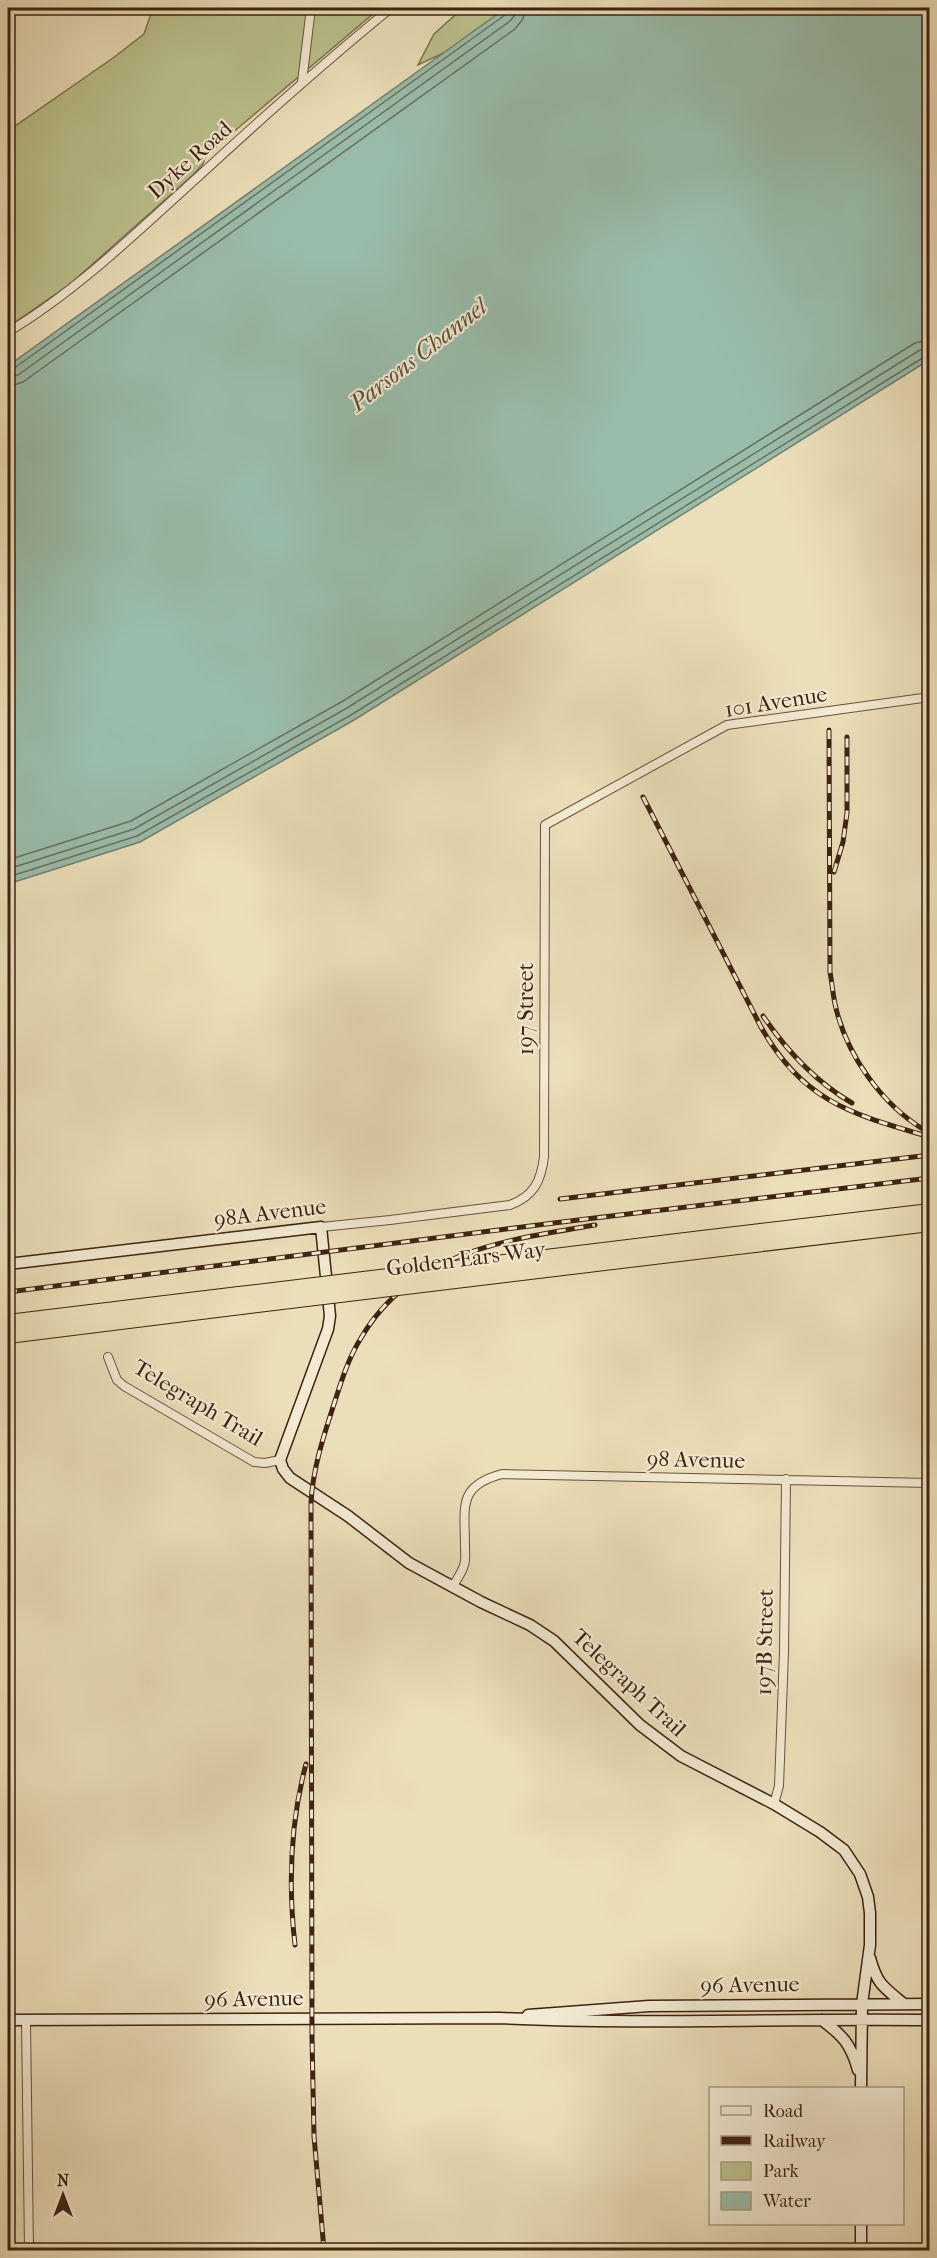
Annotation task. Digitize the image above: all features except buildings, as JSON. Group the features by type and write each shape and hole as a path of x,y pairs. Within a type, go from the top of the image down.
{"highway":[{"name":"Golden Ears Way","path":"8,1322 240,1300 703,1244 930,1211"},
{"name":"Golden Ears Way","path":"703,1244 930,1224"},
{"name":"Golden Ears Way","path":"8,1336 240,1300"}],"street":[{"path":"302,82 311,8"},
{"name":"Dyke Road","path":"8,332 62,294 129,239 302,82 392,8"},
{"name":"101 Avenue","path":"545,825 727,725 930,697"},
{"name":"197 Street","path":"533,1191 540,1180 544,1157 545,825"},
{"name":"98A Avenue","path":"8,1264 510,1205 519,1202 533,1191"},
{"name":"Telegraph Trail","path":"321,1227 330,1316 328,1329 280,1460 283,1469 290,1478 348,1516 409,1563 530,1625 554,1641 640,1725 681,1756 774,1804 831,1839 854,1864 868,1897 871,1930 862,2004 861,2085"},
{"name":"Telegraph Trail","path":"108,1357 117,1380 124,1386 254,1462 265,1463 280,1460"},
{"name":"98 Avenue","path":"453,1586 465,1564 467,1494 474,1486 502,1474 930,1483"},
{"name":"197B Street","path":"774,1804 780,1774 786,1479"},
{"path":"869,1954 875,1978 904,2004"},
{"name":"96 Avenue","path":"500,2018 615,2007 930,2004"},
{"name":"96 Avenue","path":"8,2020 500,2018 603,2022 930,2020"},
{"path":"26,2020 29,2250"},
{"path":"822,2020 840,2034 852,2049 861,2085"},
{"path":"861,2225 861,2250"}],"green space":[{"path":"153,8 380,8 205,156 203,164 193,175 69,285 8,327 8,131 144,34"},
{"path":"463,8 511,8 469,41 418,65 434,34"}],"water":[{"name":"Parsons Channel","path":"506,8 929,8 929,360 354,720 140,842 8,884 8,366"}],"railway":[{"path":"829,730 830,972 835,1004 848,1042 868,1077 895,1107 926,1131"},
{"path":"834,872 843,842 847,813 847,737"},
{"path":"643,797 761,1027 794,1073 812,1089 853,1112 930,1137"},
{"path":"763,1016 803,1065 852,1103"},
{"path":"560,1199 930,1155"},
{"path":"8,1292 930,1178"},
{"path":"324,2250 314,2136 312,2037 311,1503 320,1451 349,1360 361,1338 382,1309 406,1286 433,1268 463,1255 528,1237 595,1225"},
{"path":"295,1945 292,1854 297,1809 306,1764"}]}
